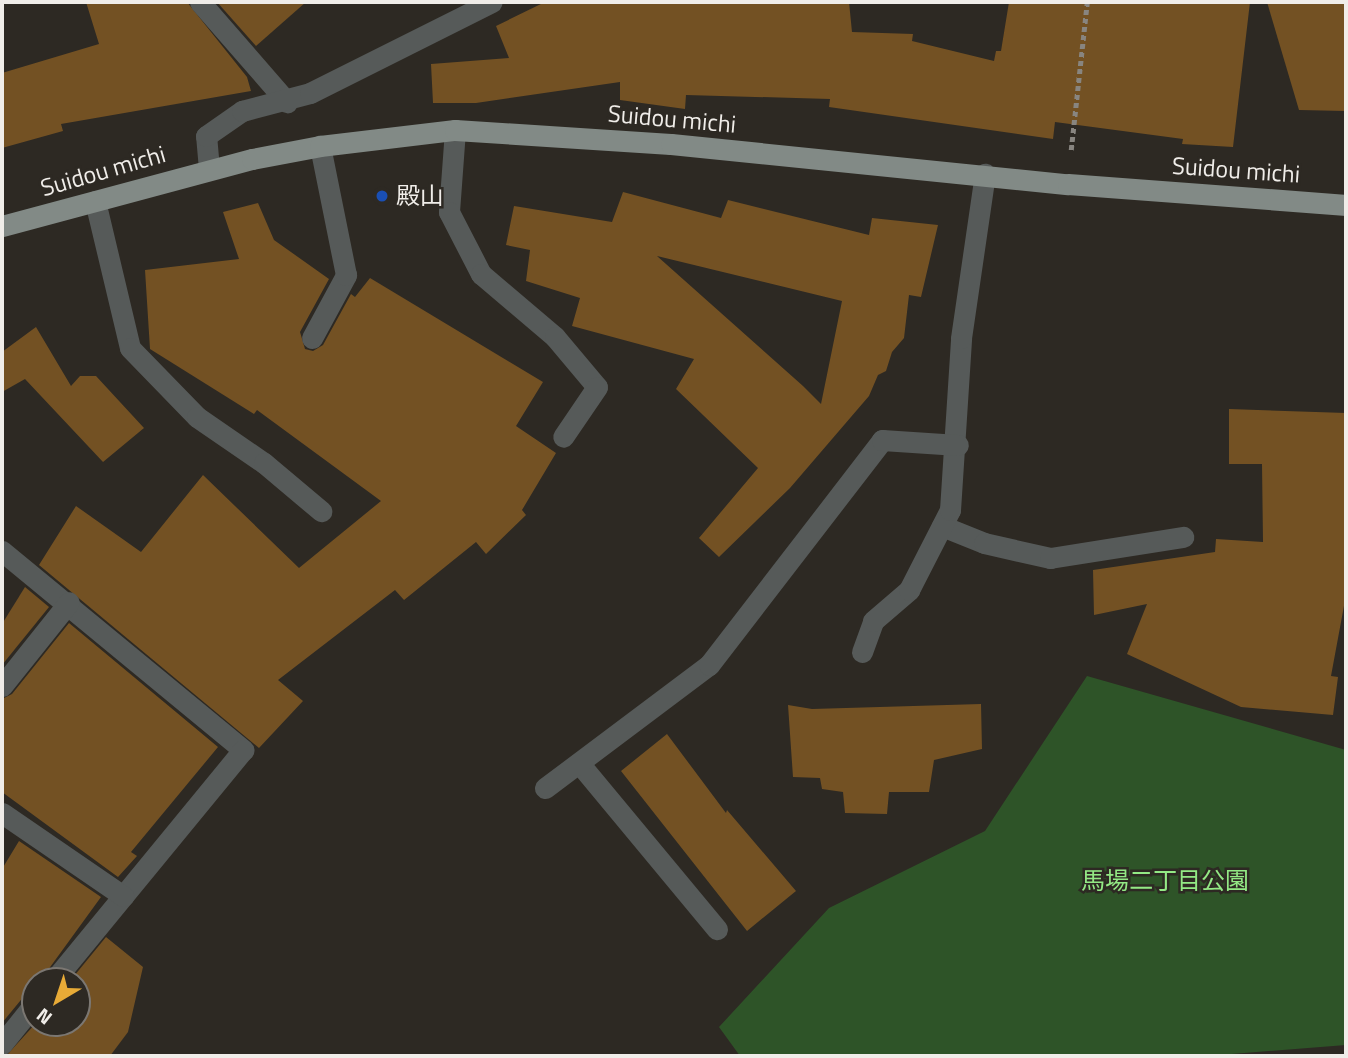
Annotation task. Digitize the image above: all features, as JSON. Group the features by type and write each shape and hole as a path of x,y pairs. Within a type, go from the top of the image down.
{"main road":[{"name":"Suidou michi","path":"2,226 209,169 320,146 455,130 671,144 1068,184 1346,205"}],"street":[{"path":"201,2 287,102"},
{"path":"209,169 206,136 242,111 287,102 492,2"},
{"path":"455,130 449,212 481,274 555,337 597,387 563,438"},
{"path":"312,338 346,275 320,146"},
{"path":"862,652 873,621 909,590 950,510 958,445 961,338 985,174"},
{"path":"95,201 130,348 197,417 264,463 321,511"},
{"path":"545,788 709,665 882,440 958,445"},
{"path":"942,526 984,543 1050,558 1183,537"},
{"path":"2,551 68,602 243,750 64,967"},
{"path":"2,686 68,602"},
{"path":"579,763 717,929"},
{"path":"2,813 122,896"},
{"path":"2,1044 21,1020"}],"path":[{"path":"1068,184 1087,2"}],"green space":[{"name":"馬場二丁目公園","path":"1087,676 1346,750 1346,1045 1207,1056 740,1056 719,1027 829,908 985,831"}],"building":[{"path":"86,2 187,2 247,77 251,91 61,124 63,131 2,148 2,73 99,44"},
{"path":"217,2 306,2 256,46"},
{"path":"545,2 849,2 852,32 913,34 912,41 994,61 996,51 1001,51 1009,2 1250,2 1233,147 1182,144 1183,139 1055,122 1053,139 829,107 830,99 686,95 685,109 620,100 620,82 476,103 433,103 431,64 509,58 496,26"},
{"path":"1267,2 1346,2 1346,111 1299,110"},
{"path":"623,192 721,218 728,200 869,235 872,218 938,225 921,297 909,295 904,338 892,352 886,371 878,375 869,396 790,488 719,557 699,538 758,468 676,389 694,359 572,326 580,298 526,281 530,250 506,245 514,206 612,222","holes":["657,256 842,301 821,404"]},
{"path":"258,203 274,240 329,279 300,332 305,349 313,351 323,345 351,294 355,297 370,278 543,382 516,426 556,453 522,510 526,515 486,554 476,542 404,600 395,590 278,680 303,701 259,748 39,565 76,506 141,552 203,475 299,568 381,501 257,410 254,414 150,349 145,270 239,259 223,212"},
{"path":"36,327 71,386 80,376 96,376 144,428 103,462 25,379 2,392 2,352"},
{"path":"1229,409 1346,413 1346,595 1331,676 1338,677 1333,715 1241,707 1127,654 1147,604 1094,615 1093,570 1215,552 1216,539 1263,542 1262,464 1229,464"},
{"path":"25,587 49,607 2,665 2,624"},
{"path":"69,623 218,747 131,852 137,856 118,877 2,792 2,699 12,694"},
{"path":"981,704 982,749 934,760 929,792 889,792 887,814 845,813 843,792 822,789 820,778 793,777 788,705 812,709"},
{"path":"667,734 726,813 727,810 796,891 747,931 621,771"},
{"path":"19,841 101,897 50,967 21,967 21,1000 2,1023 2,869"},
{"path":"106,937 143,967 128,1032 110,1056 6,1056 23,1037 91,1037 91,967 81,967"}],"place":[{"name":"殿山","path":"382,196"}]}
